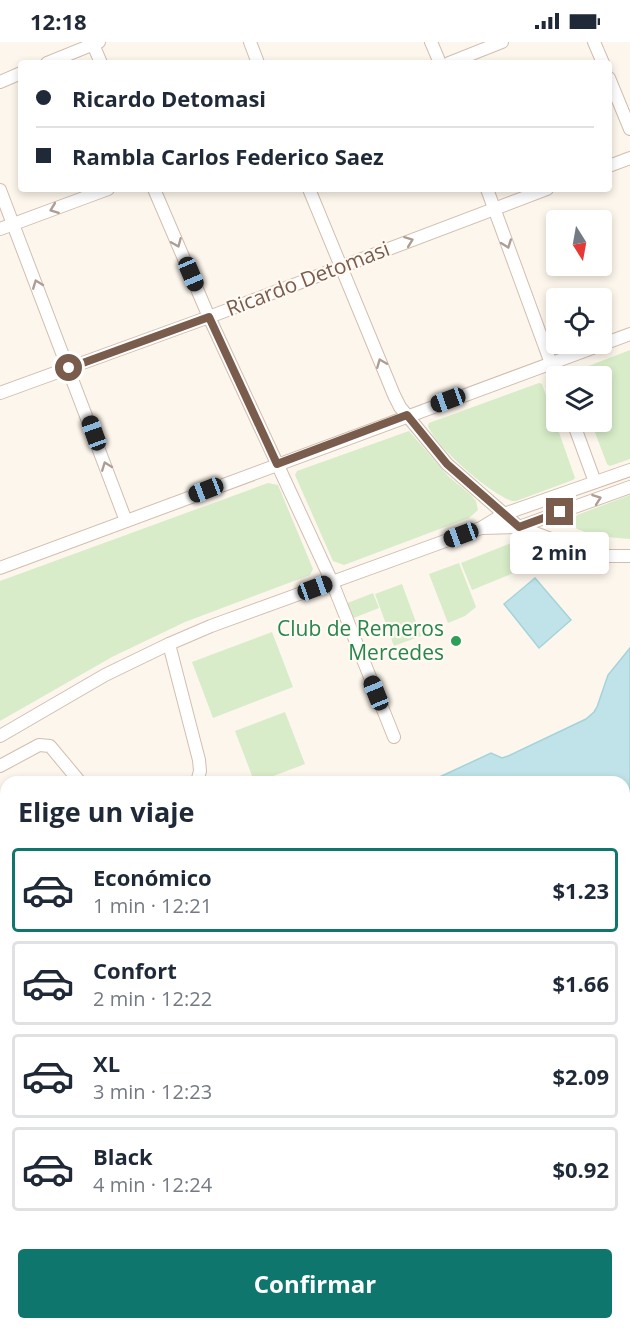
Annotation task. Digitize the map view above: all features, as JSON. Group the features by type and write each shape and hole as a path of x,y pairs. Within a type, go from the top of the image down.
{"street":[{"path":"250,42 257,60"},
{"path":"431,42 439,60"},
{"path":"457,60 502,42"},
{"path":"594,42 602,60"},
{"path":"54,60 95,43 100,60"},
{"path":"0,82 18,74"},
{"path":"612,85 630,129"},
{"path":"612,165 630,158"},
{"path":"0,190 126,521"},
{"path":"0,229 100,192"},
{"path":"155,192 209,317 332,582 394,737"},
{"path":"310,192 391,390 407,415 447,464 519,527 578,549 605,556 630,556"},
{"path":"488,192 552,366"},
{"name":"Ricardo Detomasi","path":"0,393 209,317 539,192"},
{"path":"0,568 630,334"},
{"path":"577,432 595,482"},
{"path":"0,736 105,675 211,626 481,528 504,514 630,470"},
{"path":"481,528 519,527 630,487"},
{"path":"169,644 199,760 199,776"},
{"path":"0,766 39,745 50,746 75,776"}],"green space":[{"path":"630,350 630,459 610,466 607,464 595,432 612,432 612,366 589,366"},
{"path":"539,383 542,384 546,395 546,432 559,432 575,478 512,501 502,497 478,480 452,457 433,435 428,426 429,423"},
{"path":"409,431 448,476 471,495 476,501 478,510 469,518 344,565 333,561 295,475 297,471"},
{"path":"268,483 278,485 313,569 310,575 185,622 112,657 0,721 0,581"},
{"path":"630,495 630,539 595,536 575,528 573,521 577,515"},
{"path":"511,543 521,570 472,590 461,563"},
{"path":"459,563 476,607 465,616 448,623 429,574"},
{"path":"402,584 421,636 394,646 375,594"},
{"path":"373,593 379,608 351,619 345,604"},
{"path":"272,632 293,687 213,718 192,662"},
{"path":"285,712 305,764 273,776 252,776 235,731"}],"water":[{"path":"535,578 571,620 539,648 504,604"},
{"path":"630,648 630,776 442,776 491,753 502,758 508,756 586,719 597,707 608,675"}],"place":[{"name":"Club de Remeros Mercedes","path":"456,641"}],"route":[{"path":"69,368 209,317 277,464 407,415 447,464 519,527 560,512"}]}
